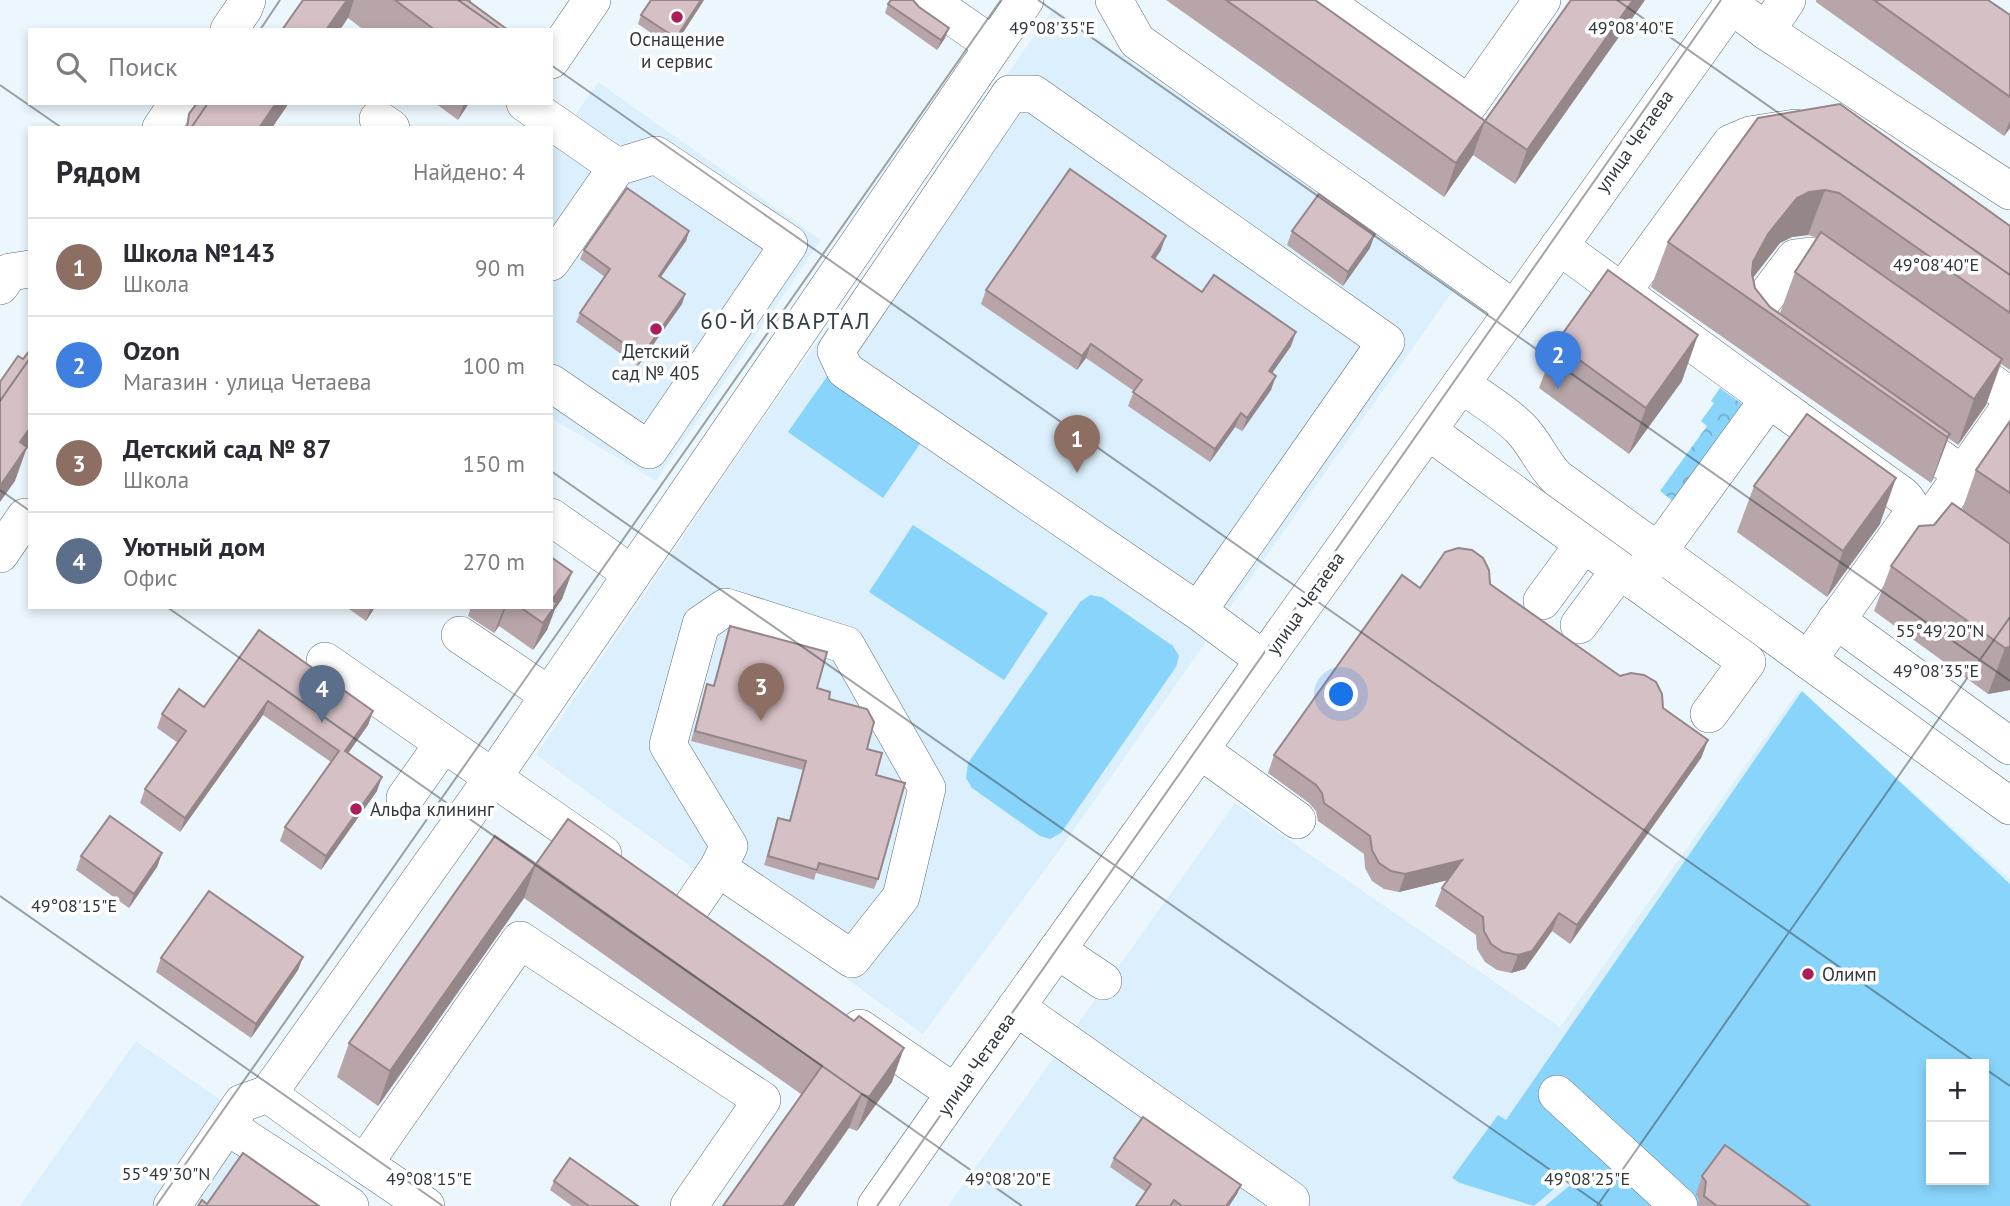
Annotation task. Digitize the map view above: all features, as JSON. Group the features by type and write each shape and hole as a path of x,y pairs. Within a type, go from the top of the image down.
{"street":[{"path":"553,57 592,0"},
{"path":"928,0 993,45"},
{"path":"172,1206 242,1103 268,1094 492,779 1025,0"},
{"path":"1114,0 1137,41 1514,309"},
{"path":"1322,0 1469,104 1542,0"},
{"path":"1766,31 1787,0"},
{"path":"1729,2 1766,31 2007,182"},
{"name":"улица Четаева","path":"877,1206 1559,246 1729,2"},
{"path":"1198,611 1386,342 1034,94 1010,94 836,351 845,370 1198,611 1264,660"},
{"path":"162,126 177,105"},
{"path":"506,126 522,105"},
{"path":"526,105 617,167"},
{"path":"1622,292 1731,143 1750,135 1832,124"},
{"path":"553,259 617,167 656,155 789,244 649,450 553,384"},
{"path":"1559,246 1903,496 1911,505 1908,523 1844,626"},
{"path":"1802,360 1766,335 1756,321 1758,307 1796,258 1810,256 1875,301"},
{"path":"0,286 10,272 28,268"},
{"path":"1931,340 2010,396"},
{"path":"1461,384 1519,428 1557,478 2010,806"},
{"path":"1579,625 1628,576 1658,551 1769,399"},
{"path":"1867,407 1962,474"},
{"path":"1816,665 2010,407"},
{"path":"1428,431 1747,662 1709,714"},
{"path":"0,554 25,517 28,519"},
{"path":"553,518 632,574"},
{"path":"1542,601 1583,545"},
{"path":"688,912 718,868 729,846 668,745 701,624 726,607 846,645 926,788 901,897 852,959 718,868"},
{"path":"1844,626 2010,746"},
{"path":"460,635 549,695"},
{"path":"325,661 630,873"},
{"path":"405,798 443,744"},
{"path":"1200,750 1297,820"},
{"path":"363,1164 520,940 762,1100 689,1206"},
{"path":"1057,950 1103,981"},
{"path":"1016,1007 1291,1200"},
{"path":"837,1013 955,1093"},
{"path":"268,1094 363,1164 426,1206"},
{"path":"1556,1094 1679,1206"},
{"path":"227,1126 350,1206"}],"shaded area":[{"path":"1054,8 1455,288 1056,855 923,1034 536,755 757,427"},
{"name":"Детский сад № 405","path":"598,82 821,240 656,481 553,419 553,147"},
{"path":"1799,690 2010,879 2010,1206 948,1206 1235,803 1560,1027"},
{"path":"136,1041 372,1206 20,1206"}],"green space":[{"path":"828,375 922,441 883,498 788,432"},
{"path":"1720,388 1745,406 1678,505 1660,491 1707,426 1701,421 1714,403 1711,401"},
{"path":"913,525 1048,613 1004,680 869,592"},
{"path":"1090,595 1102,597 1173,646 1179,656 1176,667 1061,833 1050,839 1040,836 972,788 966,778 968,763 1080,602"},
{"name":"Олимп","path":"1802,691 2010,884 2010,1206 1545,1206 1575,1181 1569,1176 1534,1206 1460,1183 1452,1178 1498,1115 1506,1120"}],"building":[{"path":"303,0 347,0 327,28 283,28"},
{"path":"395,0 467,0 505,28 432,28"},
{"path":"651,0 701,0 676,38 641,15"},
{"path":"891,0 913,0 949,28 941,40 888,4"},
{"path":"1226,0 1315,0 1485,121 1456,163"},
{"path":"1571,0 1633,0 1527,150 1485,121"},
{"path":"1874,0 1988,0 2010,15 2010,97"},
{"path":"1840,104 2010,226 2010,313 1839,193 1825,190 1809,192 1797,198 1768,234 1753,262 1755,288 1770,307 1950,434 1947,437 1668,242 1758,118"},
{"path":"196,105 275,105 260,126 187,126 189,114"},
{"path":"1070,169 1166,236 1152,257 1202,292 1214,275 1296,332 1269,371 1276,376 1247,418 1241,413 1215,449 1133,392 1142,380 1091,344 1082,356 986,290"},
{"path":"627,188 689,231 659,276 685,294 642,356 580,313 610,269 584,250"},
{"path":"1319,194 1375,234 1348,272 1292,231"},
{"path":"1821,232 2002,359 1974,399 1795,272"},
{"path":"1608,270 1698,335 1646,408 1556,343"},
{"path":"28,353 28,431 20,442 27,447 0,486 0,382 18,356 23,359"},
{"path":"1807,414 1896,478 1843,551 1754,486"},
{"path":"2010,421 2010,493 1976,470"},
{"path":"1952,503 2010,544 2010,647 2005,648 1891,566 1919,526 1934,525"},
{"path":"1458,548 1472,550 1483,558 1489,570 1490,584 1620,676 1631,673 1644,675 1656,682 1662,694 1663,708 1708,740 1577,925 1559,913 1532,951 1518,955 1503,952 1491,944 1484,931 1483,917 1442,888 1462,860 1405,874 1391,871 1379,863 1372,850 1370,836 1324,803 1322,793 1316,785 1274,755 1402,575 1420,588 1445,552"},
{"path":"553,558 572,572 553,599"},
{"path":"523,609 553,609 543,623"},
{"path":"730,626 827,652 817,688 830,692 829,699 867,709 874,722 867,749 882,753 876,775 905,783 878,879 819,863 817,870 768,856 778,818 790,821 806,761 695,731 707,684 714,686"},
{"path":"259,630 373,711 345,751 382,777 326,856 285,827 339,751 268,701 185,818 145,789 186,731 162,714 179,689 204,707"},
{"path":"110,816 162,853 134,894 81,856"},
{"path":"568,819 854,1021 859,1016 904,1048 869,1097 862,1094 783,1206 723,1206 822,1066 536,864"},
{"path":"495,836 536,864 390,1071 349,1043"},
{"path":"209,891 303,957 256,1024 161,958"},
{"path":"1143,1117 1241,1185 1226,1206 1182,1206 1174,1200 1170,1206 1136,1206 1151,1184 1114,1158"},
{"path":"1725,1145 1810,1206 1717,1206 1704,1196 1706,1182 1702,1176"},
{"path":"243,1153 319,1206 198,1206 202,1200 207,1204"},
{"path":"570,1158 638,1206 589,1206 554,1181"}],"place":[{"name":"Оснащение и сервис","path":"677,17"},
{"name":"Детский сад № 405","path":"656,329"},
{"name":"Ozon","path":"1558,389"},
{"name":"Школа №143","path":"1077,473"},
{"name":"Детский сад № 87","path":"761,721"},
{"name":"Уютный дом","path":"322,723"},
{"name":"Альфа клининг","path":"356,809"},
{"name":"Олимп","path":"1808,974"}],"district":[{"name":"60-Й КВАРТАЛ","path":"786,321"}]}
